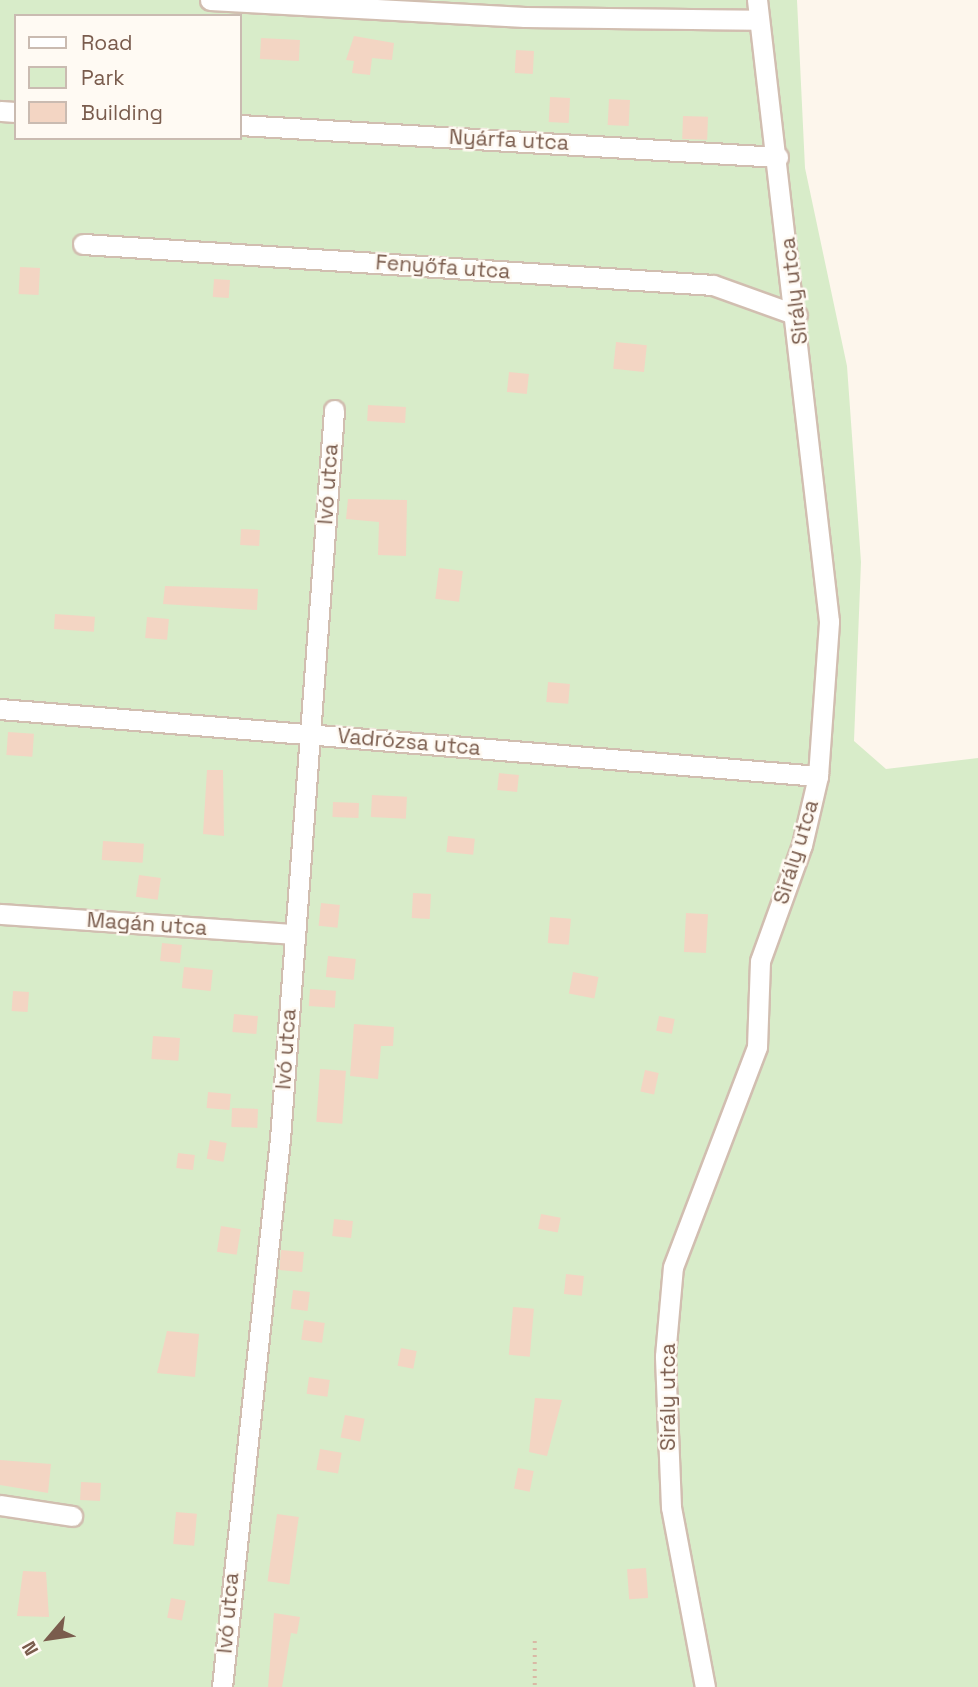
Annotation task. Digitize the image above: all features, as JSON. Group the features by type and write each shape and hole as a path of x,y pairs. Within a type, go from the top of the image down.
{"street":[{"path":"211,0 513,17 757,10"},
{"name":"Sirály utca","path":"705,1687 670,1483 665,1356 673,1266 757,1047 760,961 802,845 818,776 829,621 797,315 757,10"},
{"name":"Nyárfa utca","path":"242,125 778,158"},
{"name":"Fenyőfa utca","path":"83,244 713,285 797,315"},
{"name":"Ivó utca","path":"222,1687 280,1139 293,934 334,410"},
{"name":"Vadrózsa utca","path":"0,709 818,776"},
{"name":"Magán utca","path":"0,914 293,934"},
{"path":"0,1505 72,1516"}],"path":[{"path":"535,1641 536,1687"}],"green space":[{"path":"0,0 797,0 805,168 847,366 861,562 854,741 886,769 978,758 978,1687 0,1687"}],"building":[{"path":"354,36 394,43 392,60 372,58 370,75 352,73 354,61 346,60"},
{"path":"261,38 300,40 299,61 260,59"},
{"path":"516,50 534,51 533,74 515,73"},
{"path":"550,97 570,98 569,123 549,122"},
{"path":"609,99 630,100 629,126 608,125"},
{"path":"683,116 708,117 707,140 682,139"},
{"path":"20,267 40,268 39,295 19,294"},
{"path":"214,279 230,280 229,298 213,297"},
{"path":"616,342 647,345 644,372 613,369"},
{"path":"509,372 529,374 527,394 507,392"},
{"path":"368,405 406,407 405,423 367,421"},
{"path":"348,499 407,500 406,556 378,555 379,522 346,519"},
{"path":"241,529 260,530 259,546 240,545"},
{"path":"439,568 463,571 459,602 435,599"},
{"path":"165,586 258,589 257,610 163,604"},
{"path":"55,614 95,617 94,632 54,629"},
{"path":"147,617 169,619 167,640 145,638"},
{"path":"548,682 570,684 568,704 546,702"},
{"path":"8,732 34,734 32,757 6,755"},
{"path":"207,770 223,770 224,836 203,834"},
{"path":"499,773 519,775 517,792 497,790"},
{"path":"372,795 407,797 406,819 371,817"},
{"path":"333,802 359,803 358,818 332,817"},
{"path":"448,836 475,839 473,855 446,852"},
{"path":"103,841 144,844 143,863 102,860"},
{"path":"139,875 161,878 158,900 136,897"},
{"path":"413,893 431,894 430,919 412,918"},
{"path":"321,903 340,905 337,928 319,926"},
{"path":"686,913 708,914 706,953 684,952"},
{"path":"550,917 571,919 569,945 548,943"},
{"path":"162,943 182,945 180,963 160,961"},
{"path":"328,956 356,959 354,980 326,977"},
{"path":"184,967 213,970 211,991 182,988"},
{"path":"573,972 599,977 594,999 569,994"},
{"path":"310,989 336,991 335,1008 309,1006"},
{"path":"13,991 29,992 28,1012 12,1011"},
{"path":"234,1014 258,1016 256,1034 232,1032"},
{"path":"659,1016 675,1019 672,1034 656,1031"},
{"path":"354,1024 394,1027 393,1046 381,1046 378,1079 350,1076"},
{"path":"153,1036 180,1038 178,1061 151,1059"},
{"path":"320,1069 346,1071 342,1124 316,1122"},
{"path":"645,1070 659,1073 654,1094 640,1092"},
{"path":"208,1092 231,1094 230,1110 207,1108"},
{"path":"232,1108 258,1109 257,1128 231,1127"},
{"path":"210,1140 227,1143 223,1162 207,1159"},
{"path":"178,1153 195,1155 193,1170 176,1168"},
{"path":"541,1214 561,1218 558,1233 538,1229"},
{"path":"334,1219 353,1221 351,1238 332,1236"},
{"path":"221,1226 241,1229 237,1255 217,1252"},
{"path":"281,1250 304,1252 302,1272 279,1270"},
{"path":"566,1274 584,1276 582,1296 564,1294"},
{"path":"293,1290 310,1292 308,1311 291,1309"},
{"path":"513,1307 534,1309 530,1357 509,1355"},
{"path":"304,1320 325,1323 322,1343 301,1340"},
{"path":"167,1331 199,1334 195,1377 157,1373"},
{"path":"401,1348 417,1351 413,1369 398,1366"},
{"path":"309,1377 330,1380 327,1397 307,1394"},
{"path":"535,1398 562,1400 547,1456 529,1452"},
{"path":"345,1415 365,1419 360,1441 341,1438"},
{"path":"320,1449 342,1453 338,1474 316,1470"},
{"path":"0,1460 51,1464 48,1493 0,1485"},
{"path":"518,1468 534,1471 530,1492 514,1489"},
{"path":"81,1482 101,1483 100,1501 80,1500"},
{"path":"176,1512 197,1514 194,1546 173,1544"},
{"path":"277,1514 299,1517 289,1584 268,1581"},
{"path":"646,1568 648,1598 629,1599 627,1569"},
{"path":"23,1571 46,1572 49,1617 17,1616"},
{"path":"171,1598 186,1601 182,1620 167,1618"},
{"path":"274,1613 300,1617 297,1634 291,1633 282,1687 268,1687"}]}
